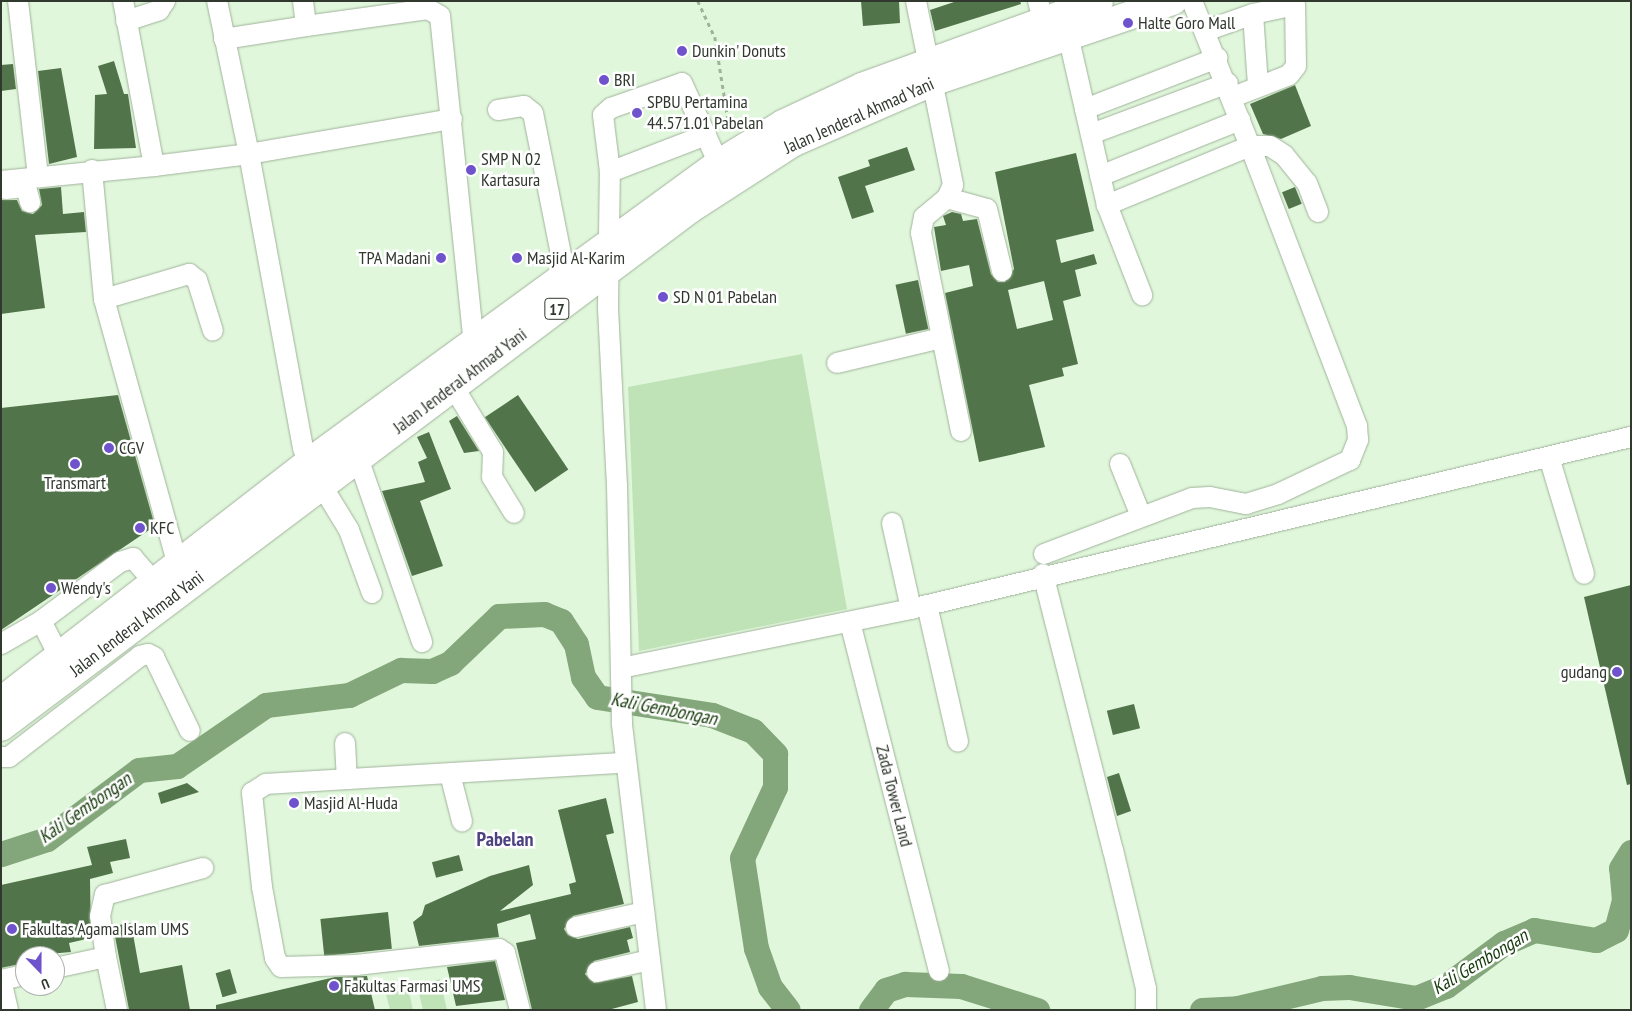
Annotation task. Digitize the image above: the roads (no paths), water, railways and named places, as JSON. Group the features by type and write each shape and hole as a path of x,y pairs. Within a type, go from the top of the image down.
{"highway":[{"name":"Jalan Jenderal Ahmad Yani","path":"1054,14 1173,1"},
{"name":"Jalan Jenderal Ahmad Yani","path":"1,700 68,662 191,565 315,474 474,344 607,243 727,167 794,142 930,72 1054,14 1096,2"},
{"name":"Jalan Jenderal Ahmad Yani","path":"315,474 358,458 607,270 727,167"},
{"name":"Jalan Jenderal Ahmad Yani","path":"1,727 68,662 155,583 191,565"}],"street":[{"path":"18,1 38,176"},
{"path":"154,166 125,11 159,10 165,1"},
{"path":"217,1 315,474 349,530 372,593"},
{"path":"302,1 306,26"},
{"path":"916,1 953,185 948,198 924,217 921,233 961,431"},
{"path":"1044,554 1140,516 1192,498 1210,497 1246,504 1318,477 1350,460 1356,449 1357,426 1230,90 1192,1"},
{"path":"1091,134 1230,90 1258,85 1294,71 1297,11 1291,3 1205,31"},
{"path":"224,39 428,10 437,12 442,22 474,344"},
{"path":"1054,14 1085,109 1107,205 1142,295"},
{"path":"1253,14 1258,85"},
{"path":"1085,109 1217,58"},
{"path":"656,1010 624,763 607,270 610,172 602,122 603,115 611,108 682,83 706,135 727,167"},
{"path":"498,110 524,106 533,113 565,275"},
{"path":"1,181 92,170 154,166 249,154 452,119"},
{"path":"1100,176 1240,120"},
{"path":"610,172 706,135"},
{"path":"1107,205 1250,146 1270,146 1284,155 1307,183 1318,212"},
{"path":"92,170 104,299 191,565"},
{"path":"1,190 25,187 30,202"},
{"path":"948,198 988,209 1002,271"},
{"path":"104,299 190,274 197,280 213,331"},
{"path":"837,363 942,338"},
{"path":"453,386 493,452 492,477 514,513"},
{"path":"621,676 919,607 1043,574 1631,437"},
{"path":"1549,457 1584,574"},
{"path":"358,458 422,642"},
{"path":"1120,464 1140,516"},
{"path":"892,523 919,607 958,742"},
{"path":"1,644 41,621 120,562 133,558 155,583"},
{"path":"1043,574 1113,850 1146,990 1146,1010"},
{"path":"41,621 68,662 96,690"},
{"name":"Zada Tower Land","path":"850,622 939,971"},
{"path":"1,757 9,757 96,690 148,654 154,657 190,731"},
{"path":"345,743 348,779"},
{"path":"520,1010 505,953 500,949 293,969 278,963 262,887 252,793 266,784 624,763"},
{"path":"450,774 462,821"},
{"path":"117,1010 100,916 105,895 203,868"},
{"path":"576,927 644,912"},
{"path":"65,966 106,957"},
{"path":"597,972 650,960"},
{"path":"8,1010 1,980 15,977"}],"waterway":[{"name":"Kali Gembongan","path":"1,854 47,839 139,770 177,766 266,705 349,695 401,670 432,671 450,663 499,616 544,614 561,621 576,644 583,677 597,697 712,715 753,731 775,754 775,787 742,858 756,948 770,987 788,1010"},
{"name":"Kali Gembongan","path":"1202,1010 1238,1008 1322,988 1349,987 1416,998 1446,986 1504,943 1534,930 1596,940 1616,930 1624,900 1621,868 1631,852"},
{"name":"Kali Gembongan","path":"871,1010 886,990 905,984 961,986 1037,1010"}],"place":[{"name":"Halte Goro Mall","path":"1128,23"},
{"name":"Dunkin' Donuts","path":"682,51"},
{"name":"BRI","path":"604,80"},
{"name":"SPBU Pertamina 44.571.01 Pabelan","path":"637,113"},
{"name":"SMP N 02 Kartasura","path":"471,170"},
{"name":"TPA Madani","path":"441,258"},
{"name":"Masjid Al-Karim","path":"517,258"},
{"name":"SD N 01 Pabelan","path":"663,297"},
{"name":"CGV","path":"109,448"},
{"name":"Transmart","path":"75,464"},
{"name":"KFC","path":"140,528"},
{"name":"Wendy's","path":"51,588"},
{"name":"gudang","path":"1617,672"},
{"name":"Masjid Al-Huda","path":"294,803"},
{"name":"Fakultas Agama Islam UMS","path":"12,929"},
{"name":"Fakultas Farmasi UMS","path":"334,986"}],"district":[{"name":"Pabelan","path":"505,839"}]}
